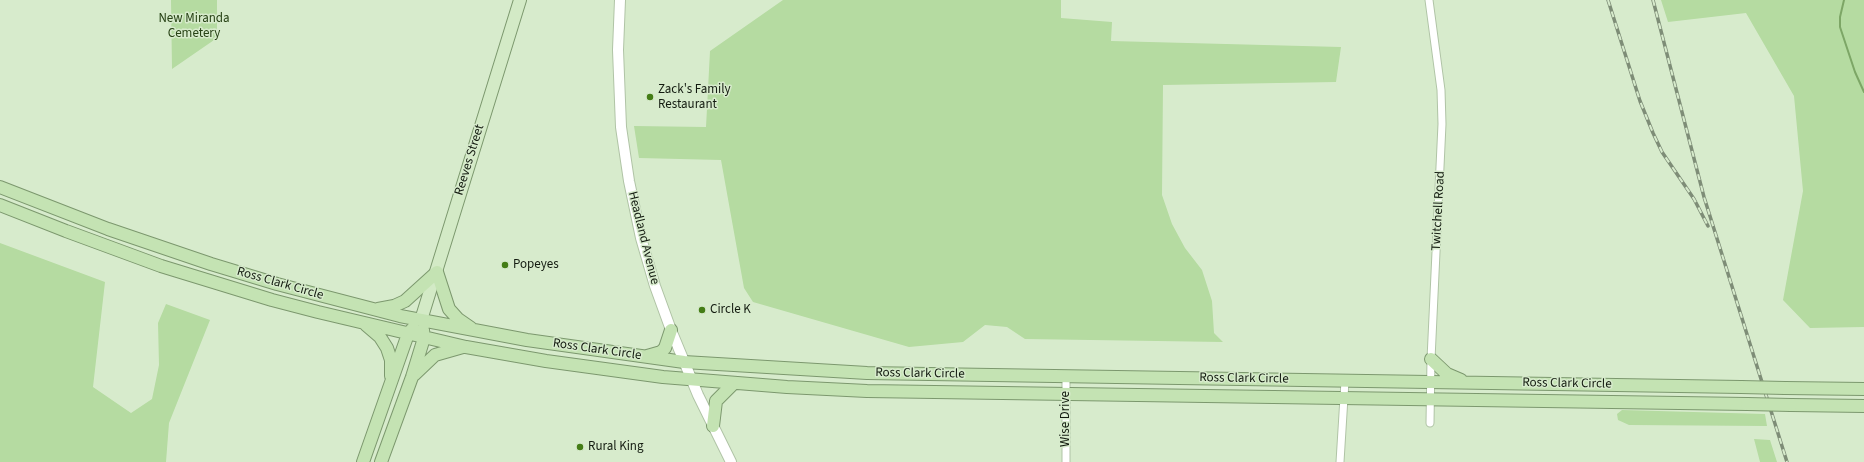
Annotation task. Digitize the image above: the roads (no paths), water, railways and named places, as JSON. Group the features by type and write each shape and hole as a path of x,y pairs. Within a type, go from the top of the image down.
{"highway":[{"name":"Ross Clark Circle","path":"0,187 93,224 191,257 277,284 376,310 476,331 684,362 854,373 1864,389"},
{"name":"Ross Clark Circle","path":"0,205 66,232 161,266 272,300 366,324 466,347 581,366 692,380 867,391 1864,406"},
{"path":"376,310 394,306 405,301 437,272 449,309 458,319 476,331"},
{"name":"Reeves Street","path":"363,462 408,334 421,320"},
{"name":"Reeves Street","path":"381,462 412,377 424,338 421,320"},
{"path":"366,324 380,337 387,348 391,360 391,385"},
{"path":"644,357 661,352 671,330"},
{"path":"412,377 435,355 466,347"},
{"path":"1431,359 1447,374 1466,383"},
{"path":"713,426 716,401 734,383"}],"main road":[{"name":"Reeves Street","path":"421,320 520,0"},
{"name":"Headland Avenue","path":"620,0 618,78 624,152 641,238 655,286 671,330 692,380 731,462"}],"street":[{"name":"Twitchell Road","path":"1429,0 1437,53 1442,107 1442,145 1430,382 1430,423"},
{"name":"Wise Drive","path":"1066,377 1066,462"},
{"path":"1340,462 1345,381"}],"waterway":[{"path":"1844,0 1840,17 1840,27 1855,72 1864,92"}],"railway":[{"path":"1608,0 1640,101 1653,133 1662,152 1694,199 1708,226"},
{"path":"1653,0 1704,197 1787,462"}],"place":[{"name":"Zack's Family Restaurant","path":"650,97"},
{"name":"Popeyes","path":"505,265"},
{"name":"Circle K","path":"702,310"},
{"name":"Rural King","path":"580,447"}],"park label":[{"name":"New Miranda Cemetery","path":"194,26"}]}
